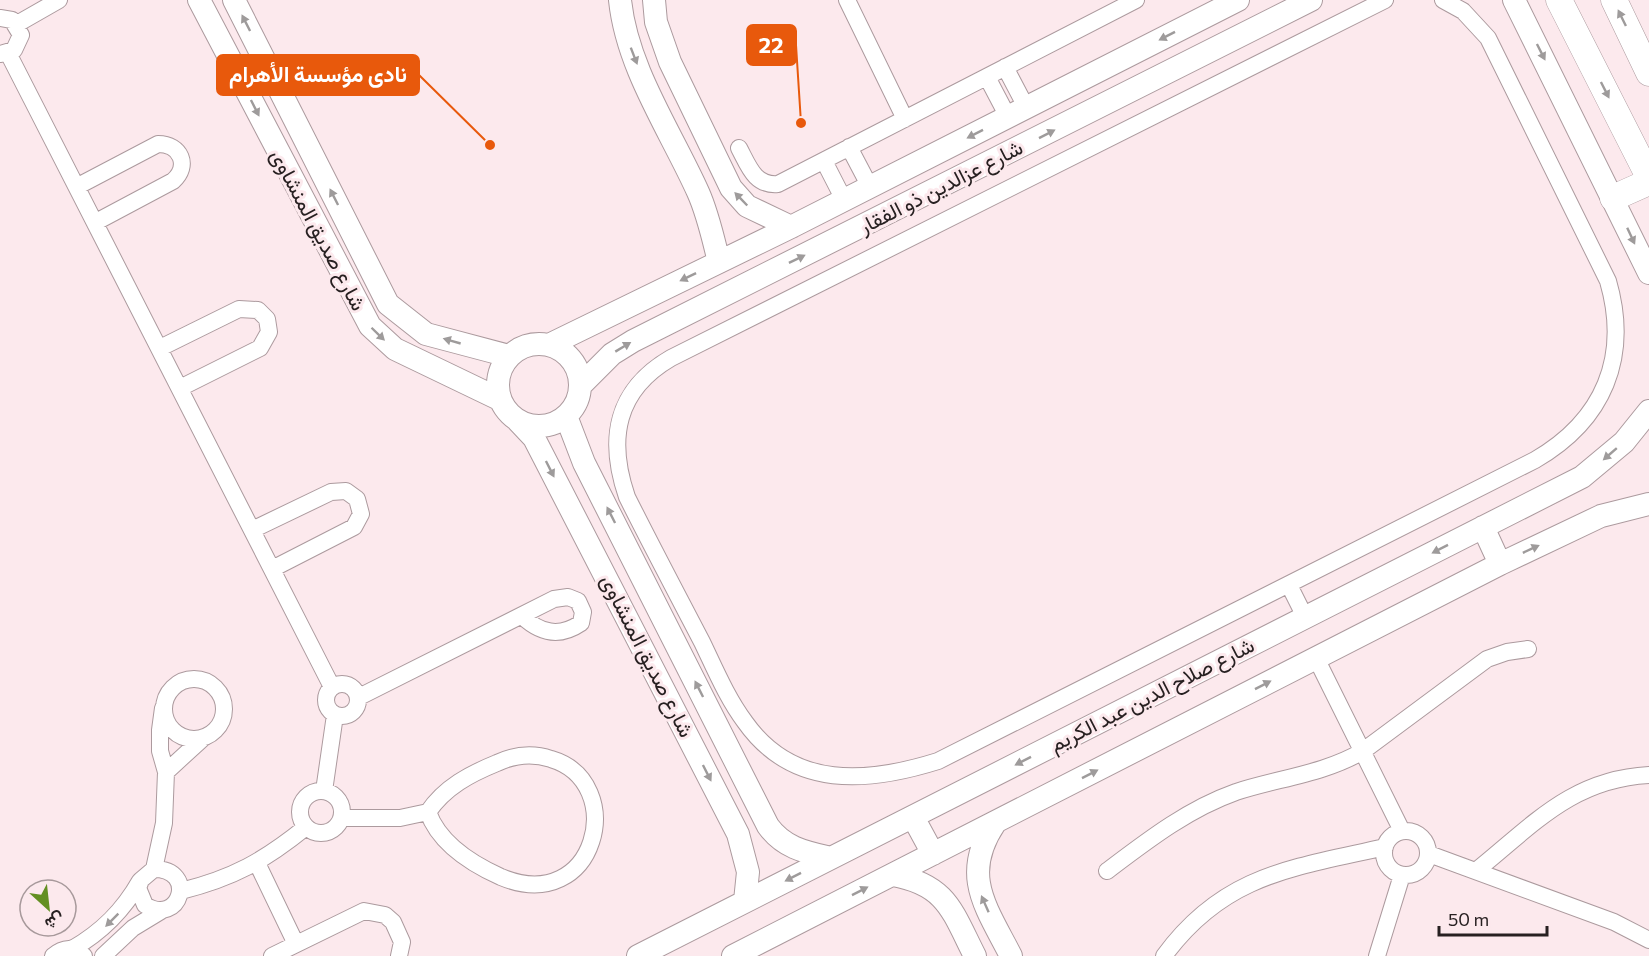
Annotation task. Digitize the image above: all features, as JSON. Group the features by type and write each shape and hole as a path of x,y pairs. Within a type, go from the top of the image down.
{"main road":[{"path":"1559,0 1649,177"},
{"path":"1614,0 1649,73"},
{"path":"1613,198 1649,182"}],"street":[{"path":"16,24 59,0"},
{"name":"شارع صديق المنشاوى","path":"199,0 370,326 395,349 499,399"},
{"name":"شارع صديق المنشاوى","path":"234,0 388,304 426,334 508,356"},
{"path":"620,0 622,25 635,62 699,194 719,262"},
{"path":"654,0 656,22 670,62 731,188 747,206 791,227"},
{"path":"847,0 905,119"},
{"path":"739,148 754,176 769,185 778,184 1136,0"},
{"name":"شارع عزالدين ذو الفقار","path":"549,345 791,227 1238,0"},
{"path":"1251,0 1262,24"},
{"name":"شارع عزالدين ذو الفقار","path":"580,386 612,354 661,327 948,185 1311,0"},
{"path":"1385,0 671,358 647,374 628,397 616,436 618,466 627,496 736,708 766,746 793,764 842,777 858,778 897,772 938,761 1549,452 1574,432 1594,406 1614,360 1616,312 1602,266 1488,38 1464,11 1443,0"},
{"path":"1514,0 1649,273"},
{"path":"0,18 12,20 16,24 20,41 4,53 78,186 332,687"},
{"path":"1192,23 1206,53"},
{"path":"1005,67 1017,112"},
{"path":"987,77 1017,112"},
{"path":"78,186 158,144 172,146 181,156 181,170 173,181 96,222"},
{"path":"849,147 870,187"},
{"path":"933,155 948,185"},
{"path":"824,161 844,200"},
{"path":"645,298 661,327"},
{"path":"160,348 239,309 258,310 267,319 268,338 260,348 180,388"},
{"path":"527,345 549,345 562,350 572,360 578,372 580,386 573,407 566,416 551,424 534,426 518,421 507,411 499,399 497,384 500,369 508,356 527,345"},
{"name":"شارع صلاح الدين عبد الكريم","path":"638,956 1582,477 1624,442 1649,411"},
{"name":"شارع صديق المنشاوى","path":"566,416 584,463 773,833"},
{"name":"شارع صديق المنشاوى","path":"518,421 534,438 738,834 748,872 745,902"},
{"path":"252,530 338,490 352,494 357,500 361,514 354,527 272,569"},
{"name":"شارع صلاح الدين عبد الكريم","path":"733,956 1500,564 1601,516 1649,504"},
{"path":"1483,527 1500,564"},
{"path":"1289,585 1305,617"},
{"path":"359,697 522,616"},
{"path":"669,629 690,619"},
{"path":"1107,871 1158,832 1207,805 1260,785 1330,768 1363,751 1487,659 1507,652 1528,650"},
{"path":"1316,658 1402,831"},
{"path":"54,956 64,949 78,952 89,939 112,920 131,897 141,880 154,869 164,823 166,772 160,751 163,708 170,689 182,681 196,678 210,682 220,692 225,705 223,720 215,732 202,739 166,772"},
{"path":"324,791 334,715 326,702 332,687 343,683 359,697"},
{"path":"334,715 350,715 357,708 359,697"},
{"path":"163,708 166,722 175,734 188,739 202,739"},
{"path":"342,818 400,818 428,812 438,798 452,786 486,767 524,756 543,756 562,762 577,774 589,790 595,809 595,829 589,848 579,864 564,877 547,885 528,886 475,863 441,836 428,812"},
{"path":"1477,870 1564,800 1595,784 1624,777 1649,775"},
{"path":"324,791 337,797 343,810 342,818 334,830 319,834 306,827 300,814 304,800 316,792 324,791"},
{"path":"913,817 933,854"},
{"path":"994,823 983,839 977,859 976,879 982,899 1011,956"},
{"path":"181,891 220,882 257,863 306,827"},
{"path":"1402,831 1421,836 1426,841 1429,854 1420,871 1402,875 1389,867 1384,854 1391,836 1402,831"},
{"path":"745,854 761,845 773,833 792,847 831,858"},
{"path":"1164,956 1198,917 1222,898 1248,883 1276,872 1385,847"},
{"path":"1429,854 1614,922 1649,940"},
{"path":"257,863 296,944"},
{"path":"103,956 133,928 161,911 171,908 178,900 181,891 179,881 173,873 164,869 154,869"},
{"path":"892,875 912,878 929,886 944,899 975,956"},
{"path":"1377,956 1402,875"},
{"path":"141,880 140,898 152,910 161,911"},
{"path":"272,956 353,915 375,912 393,922 399,931 402,942 399,956"}],"place":[{"name":"22","path":"801,123"},
{"name":"نادى مؤسسة الأهرام","path":"490,145"}]}
